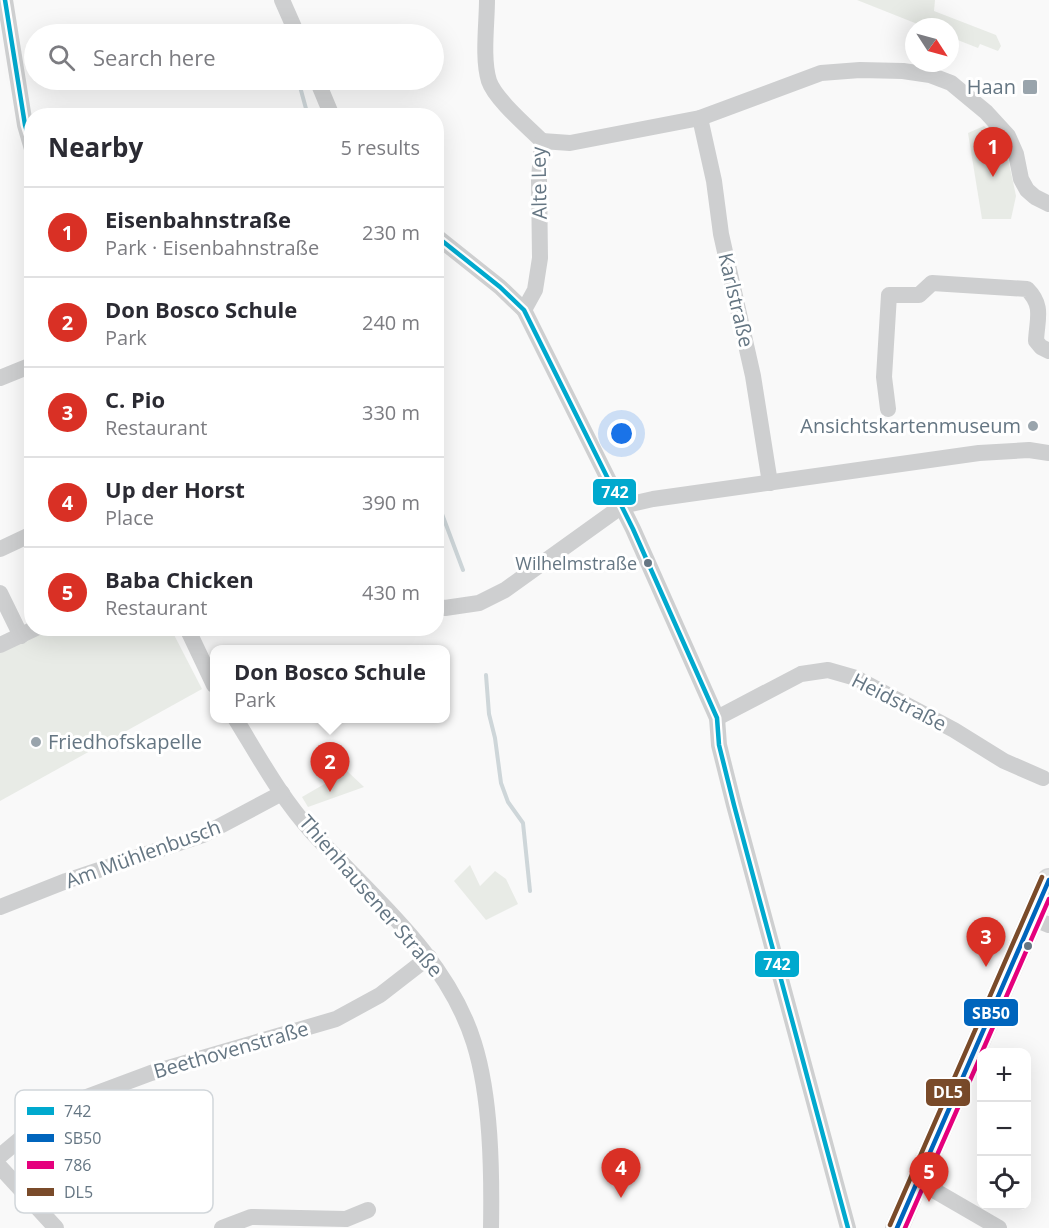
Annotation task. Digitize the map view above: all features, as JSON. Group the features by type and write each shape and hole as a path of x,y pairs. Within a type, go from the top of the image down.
{"main road":[{"path":"897,1228 1040,922 1049,880"}],"street":[{"path":"5,0 24,119"},
{"path":"282,0 293,24"},
{"name":"Alte Ley","path":"487,0 489,82 504,103 542,141 539,179 540,258 535,290 524,310"},
{"path":"542,141 570,143 700,118 821,74 860,70 903,71 930,75 951,83 962,91 1008,136 1016,154 1021,179 1027,190 1049,204"},
{"path":"321,90 329,108"},
{"name":"Karlstraße","path":"700,118 714,181 721,234 753,376 770,483"},
{"path":"444,242 500,287 524,310 622,506 717,718 719,745 760,909 848,1228"},
{"path":"888,409 884,377 889,295 919,296 932,283 1027,289 1039,304 1036,341 1049,351"},
{"path":"0,378 24,368"},
{"path":"444,608 473,605 505,590 622,506 653,499 979,453 1029,450 1049,453"},
{"path":"0,549 24,538"},
{"path":"0,594 24,627"},
{"path":"0,645 24,634"},
{"path":"191,636 210,677"},
{"name":"Heidstraße","path":"717,718 801,674 828,670 856,678 934,719 1004,761 1043,778"},
{"name":"Thienhausener Straße","path":"238,723 282,793 310,830 396,919 429,957 452,991 474,1041 485,1087 492,1193 491,1228"},
{"name":"Am Mühlenbusch","path":"0,907 66,881 203,835 282,793"},
{"name":"Beethovenstraße","path":"104,1090 151,1072 336,1019 380,995 429,957"},
{"name":"Beethovenstraße","path":"0,1156 15,1143"},
{"path":"0,1167 15,1183"},
{"path":"918,1181 999,1228"},
{"path":"222,1228 251,1217 346,1219 368,1210"},
{"path":"42,1213 56,1228"}],"shaded area":[{"path":"857,0 935,0 934,11 952,18 905,19"},
{"path":"959,21 996,35 1001,46 998,51 980,44 978,48 959,41"},
{"path":"984,126 999,141 1008,158 1016,196 1011,219 982,219 968,133"},
{"path":"34,636 175,636 202,689 0,801 0,652"},
{"path":"347,771 364,787 308,807 302,797"},
{"path":"470,865 480,886 495,871 506,879 518,904 486,920 454,881"}],"waterway":[{"path":"301,90 306,108"},
{"path":"444,519 463,570"},
{"path":"486,675 489,714 501,783 508,802 523,823 530,891"}],"transit line":[{"name":"742","path":"5,0 24,119"},
{"name":"742","path":"444,242 500,287 524,310 633,529 717,718 719,745 734,805 848,1228"},
{"name":"DL5","path":"890,1225 1042,877"},
{"name":"SB50","path":"897,1228 1049,880"},
{"name":"786","path":"984,1048 1049,899"},
{"name":"786","path":"905,1228 977,1064"}],"place":[{"name":"Haan","path":"1030,87"},
{"name":"Eisenbahnstraße","path":"993,177"},
{"name":"Ansichtskartenmuseum","path":"1033,426"},
{"name":"Wilhelmstraße","path":"648,563"},
{"name":"Friedhofskapelle","path":"36,742"},
{"name":"Don Bosco Schule","path":"330,792"},
{"name":"C. Pio","path":"986,967"},
{"name":"Up der Horst","path":"621,1198"},
{"name":"Baba Chicken","path":"929,1202"}]}
